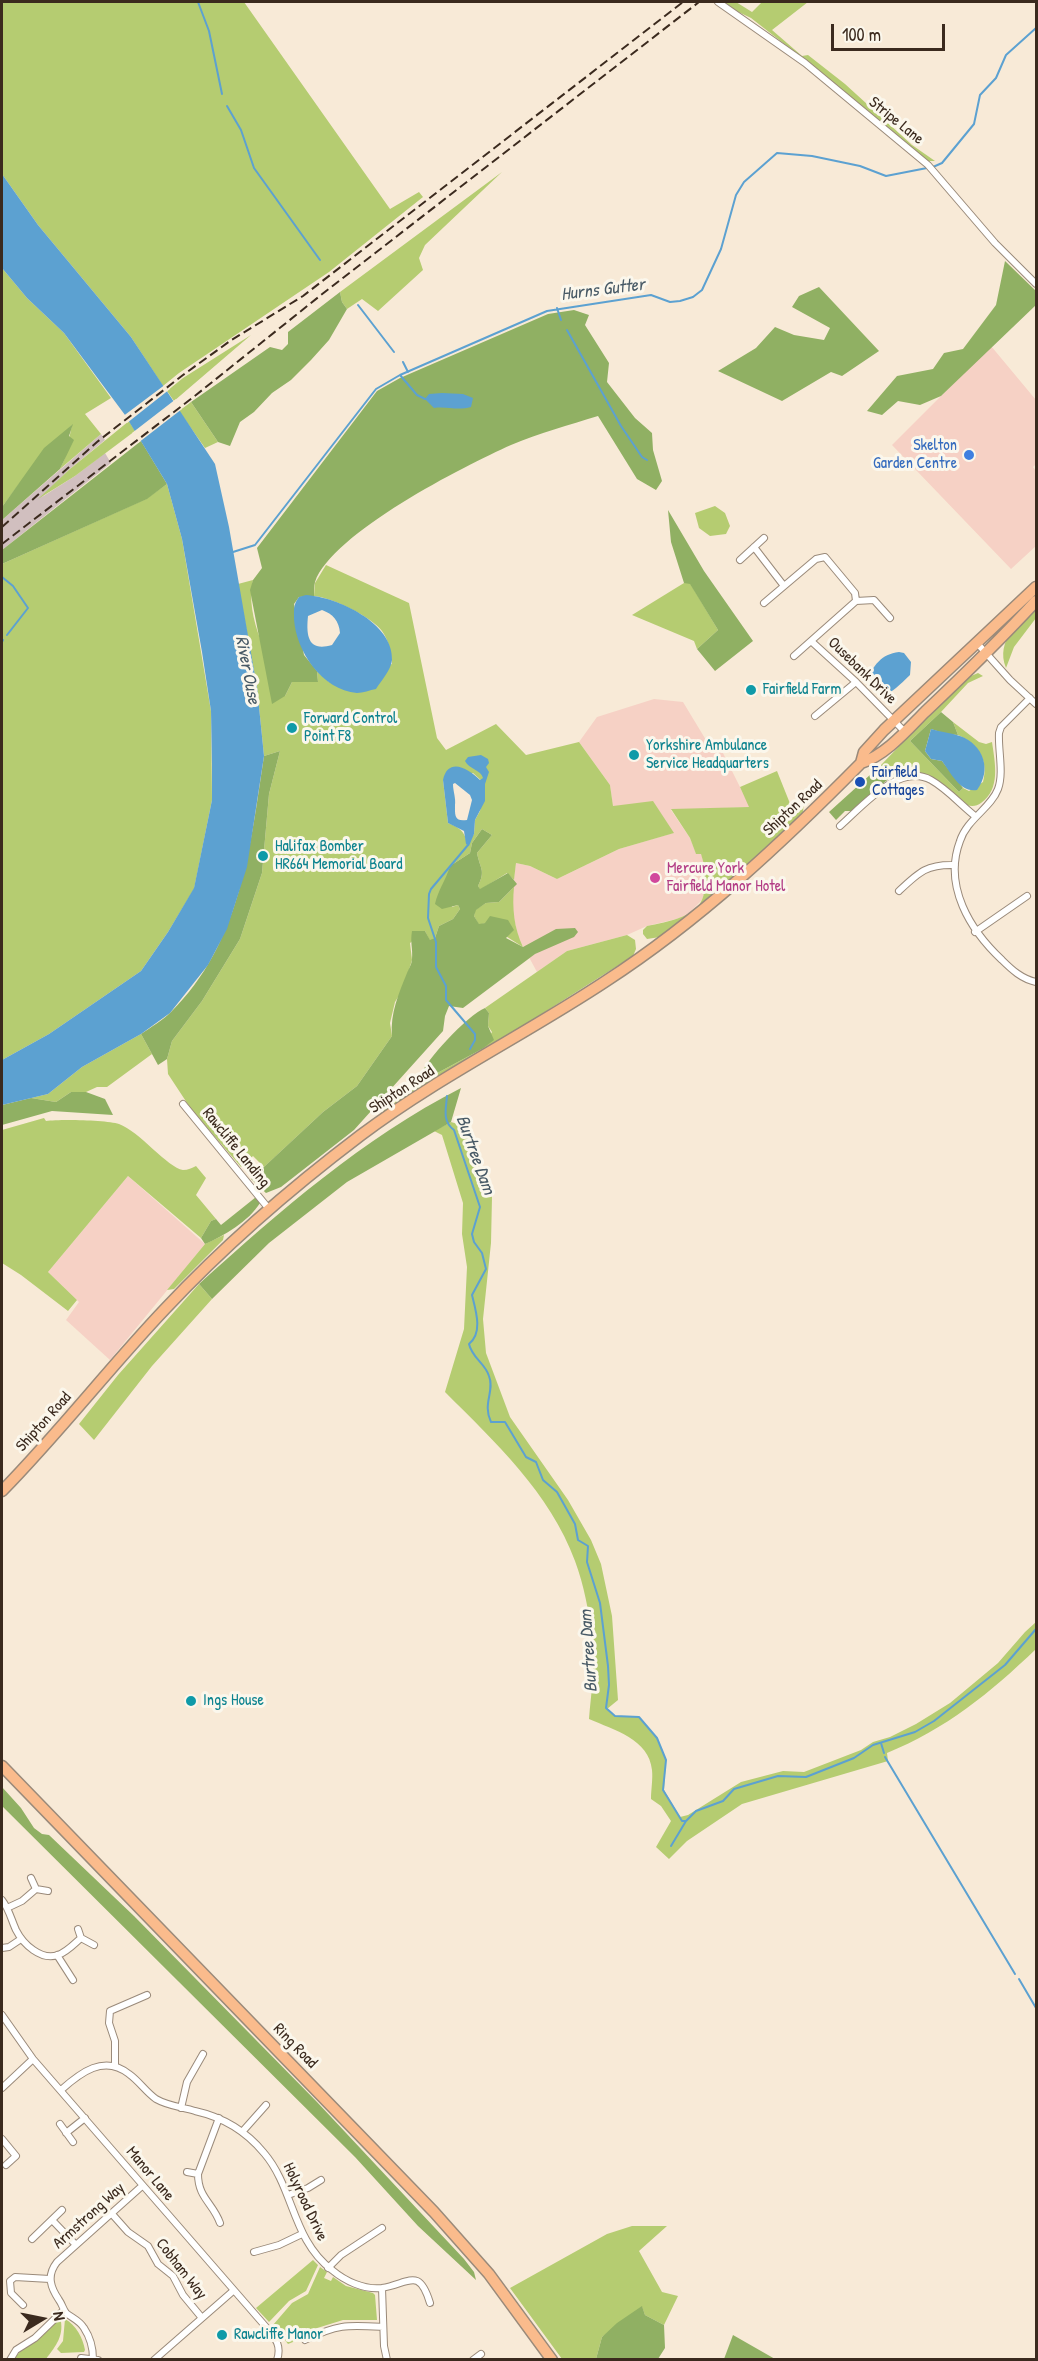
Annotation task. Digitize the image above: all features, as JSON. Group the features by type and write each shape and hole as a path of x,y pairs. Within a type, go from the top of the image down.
{"highway":[{"name":"Shipton Road","path":"861,764 864,752 894,720 1036,586"},
{"name":"Shipton Road","path":"2,1491 168,1305 226,1247 269,1209 362,1134 448,1077 607,981 656,946 790,834 861,764 871,760 905,732 1036,601"},
{"name":"Ring Road","path":"2,1766 434,2211 489,2274 552,2360"}],"street":[{"name":"Stripe Lane","path":"718,2 805,63 928,165 995,243 1036,284"},
{"path":"740,560 764,538"},
{"path":"754,547 784,586"},
{"path":"764,603 816,559 825,557 855,593 856,601"},
{"path":"794,656 856,601 874,600 890,618"},
{"name":"Ousebank Drive","path":"811,641 856,682 905,732"},
{"path":"976,642 1010,680 1036,704"},
{"path":"815,716 856,682"},
{"path":"1030,698 1001,727 998,789 975,816 959,843 955,865 961,902 966,917 975,932 1020,976 1036,982"},
{"path":"840,826 890,783 909,776 928,778 975,816"},
{"path":"899,891 926,868 934,865 955,865"},
{"path":"975,932 1027,896"},
{"name":"Rawcliffe Landing","path":"183,1104 269,1209"},
{"path":"31,1878 36,1889"},
{"path":"36,1889 48,1891"},
{"path":"7,1908 22,1901 36,1889"},
{"path":"2,1900 21,1939 38,1953 57,1955 81,1938"},
{"path":"78,1929 81,1938 94,1945"},
{"path":"2,1948 9,1947 21,1939"},
{"path":"57,1955 73,1980"},
{"path":"61,2090 86,2070 94,2067 115,2066 115,2041 108,2016 110,2011 147,1995"},
{"name":"Manor Lane","path":"2,2015 33,2059 266,2327 280,2348 277,2360"},
{"path":"182,2108 188,2082 203,2054"},
{"path":"2,2088 33,2059"},
{"name":"Holyrood Drive","path":"115,2066 129,2074 156,2099 219,2118 242,2132 273,2165 288,2195 302,2234 328,2268 352,2283 382,2288 412,2279 420,2281 430,2303"},
{"path":"242,2132 266,2105"},
{"path":"66,2133 85,2118"},
{"path":"219,2118 198,2174 200,2192 214,2209 220,2223"},
{"path":"60,2124 73,2142"},
{"path":"2,2139 16,2156"},
{"path":"6,2165 22,2150"},
{"path":"187,2172 198,2174"},
{"path":"288,2195 308,2188 321,2180"},
{"name":"Armstrong Way","path":"50,2279 57,2262 142,2186"},
{"path":"32,2239 62,2210"},
{"name":"Cobham Way","path":"112,2214 128,2232 148,2246 158,2264 173,2276 183,2295 202,2318"},
{"path":"52,2220 76,2246"},
{"path":"328,2268 341,2255 382,2228"},
{"path":"254,2252 279,2245 302,2234"},
{"path":"10,2281 15,2277 50,2279 54,2293 64,2310 79,2321 85,2329 93,2359"},
{"path":"2,2278 10,2281"},
{"path":"10,2281 11,2293 23,2306"},
{"path":"382,2288 387,2360"},
{"path":"154,2360 233,2291"},
{"path":"10,2360 16,2350 35,2338 64,2310"},
{"path":"305,2340 326,2330 346,2325 383,2327"},
{"path":"473,2360 481,2354"},
{"path":"81,2358 98,2360"}],"shaded area":[{"name":"Skelton Garden Centre","path":"991,346 1036,400 1036,464 1033,467 1036,471 1036,546 1011,569 892,445"},
{"path":"101,434 105,440 70,469 42,497 105,453 111,463 2,550 2,520"},
{"path":"654,699 683,702 706,740 716,739 750,807 671,810 690,838 696,853 701,853 705,868 702,875 705,891 702,900 685,917 647,926 627,935 567,951 537,972 518,937 511,903 516,863 530,866 557,879 619,849 673,833 653,802 613,807 610,785 579,742 597,717"},
{"path":"128,1176 205,1244 110,1360 66,1320 79,1302 48,1272"}],"green space":[{"path":"2,2 244,2 390,209 419,192 423,197 329,272 163,386 131,337 38,225 2,174"},
{"path":"723,2 736,2 752,12 762,2 808,2 772,30 802,56 808,55 845,84 912,145 935,161 926,161 824,75 751,18"},
{"path":"502,172 425,245 419,258 423,270 378,311 362,299 347,309 342,302 340,292"},
{"path":"1005,261 1036,291 1036,305 941,396 920,405 898,401 882,415 867,411 897,376 933,369 944,353 963,349 996,305"},
{"path":"2,268 27,298 64,333 111,398 85,414 101,434 60,469 65,458 72,425 19,484 2,507"},
{"path":"819,287 879,351 842,376 831,372 782,401 718,371 756,348 775,327 794,335 824,340 830,328 792,307 799,296"},
{"path":"340,292 342,302 347,309 329,340 291,380 272,393 254,412 240,422 230,446 218,442 191,402 270,347 282,350 288,344 288,332"},
{"path":"574,310 589,315 585,325 609,363 607,382 635,418 652,433 653,450 662,481 656,490 637,479 598,416 511,445 463,468 372,523 346,543 326,563 315,582 314,596 299,597 294,604 304,655 317,671 318,682 292,682 285,696 272,704 250,590 253,580 262,568 257,548 377,391 400,378 548,314"},
{"path":"251,335 174,401 167,391 183,378"},
{"path":"191,402 218,442 205,448 179,411"},
{"path":"129,421 135,431 75,476 38,499 70,469"},
{"path":"73,424 69,436 74,440 60,469 2,520 2,507 44,448"},
{"path":"141,441 167,484 147,499 2,564 2,550"},
{"path":"167,484 182,539 211,711 212,800 194,889 141,971 49,1034 2,1060 2,564 146,499"},
{"path":"715,506 725,513 730,526 726,534 710,536 699,528 695,513"},
{"path":"668,510 704,571 753,641 715,671 697,649 718,630 690,584 684,583 671,542"},
{"path":"326,565 409,603 437,738 446,750 496,724 526,755 579,742 610,785 613,806 653,801 674,833 619,849 557,879 530,866 516,863 514,880 507,873 480,890 478,886 482,873 477,853 492,835 482,829 472,843 470,853 450,866 448,875 452,907 458,905 460,909 453,919 439,926 435,938 430,941 425,931 410,943 412,960 403,989 395,1002 390,1023 392,1036 357,1086 323,1112 264,1167 253,1156 241,1167 191,1109 168,1074 167,1059 172,1041 202,1001 240,939 262,873 269,794 280,751 264,756 257,687 238,584 253,580 251,594 255,624 285,696 292,682 318,682 317,671 329,682 392,664 388,643 382,631 370,620 351,609 314,596 315,583","holes":["473,773 485,784 480,811 475,820 474,834 467,844 461,830 448,823 443,780"]},
{"path":"684,583 690,583 718,630 697,649 694,641 632,615"},
{"path":"1036,603 1036,618 1014,647 1006,668 1003,658 1006,640"},
{"path":"978,673 983,676 968,683 910,741 959,792 963,788 969,791 983,782 984,767 976,748 958,735 953,722 979,742 986,744 992,742 994,783 992,791 981,803 969,806 932,778 918,773 893,775 881,765 964,679"},
{"path":"941,712 953,722 958,735 931,729 925,751 931,759 942,761 963,788 959,792 910,741"},
{"path":"280,751 269,794 262,873 240,939 202,1001 172,1041 167,1059 158,1065 141,1034 171,1012 195,985 213,956 227,925 247,859 264,756"},
{"path":"881,765 893,775 851,811 845,811 836,820 829,812"},
{"path":"777,771 791,806 804,800 803,812 762,852 698,906 704,891 705,868 701,854 696,854 690,838 671,809 749,807 740,787"},
{"path":"482,829 492,835 477,853 482,873 478,886 480,889 508,873 517,884 499,902 486,903 476,910 474,916 479,924 485,923 490,916 508,920 514,930 506,938 523,947 556,929 575,928 578,932 574,937 535,954 463,1008 449,1006 443,1031 354,1130 281,1187 266,1193 251,1179 323,1112 357,1086 392,1036 392,1019 396,1003 412,961 412,931 425,931 430,940 435,938 439,926 453,919 460,909 458,905 442,909 435,904 450,866 470,853 472,843"},
{"path":"514,887 514,918 523,947 485,923 479,925 474,916 475,910 486,903 499,902"},
{"path":"690,913 660,937 647,939 643,934 647,926"},
{"path":"627,935 635,940 636,949 633,956 381,1116 385,1108 420,1073 419,1079 428,1078 482,1049 492,1032 488,1026 489,1013 485,1008 567,951"},
{"path":"485,1008 489,1013 488,1026 494,1040 482,1049 428,1078 419,1079 429,1061 448,1039 477,1012"},
{"path":"141,1034 152,1054 107,1087 97,1087 86,1092 71,1092 56,1102 31,1098 48,1094 82,1067"},
{"path":"461,1088 451,1122 347,1182 269,1243 212,1299 199,1284 292,1203 356,1153 390,1129"},
{"path":"71,1092 86,1092 105,1099 113,1115 52,1111 2,1125 2,1105 31,1098 56,1102"},
{"path":"44,1118 46,1121 83,1120 119,1124 177,1168 185,1170 196,1166 206,1178 196,1195 216,1219 211,1221 201,1238 128,1176 48,1272 77,1300 68,1311 2,1263 2,1130"},
{"path":"451,1122 464,1126 492,1197 491,1243 483,1319 486,1353 510,1417 568,1500 591,1540 601,1564 612,1616 618,1700 607,1709 615,1716 639,1717 657,1738 666,1760 664,1790 680,1817 688,1815 741,1782 783,1771 804,1772 861,1750 873,1742 890,1737 916,1724 950,1703 998,1663 1036,1622 1036,1649 984,1695 948,1721 929,1733 887,1753 888,1761 742,1804 687,1841 669,1859 656,1847 671,1821 661,1806 651,1799 652,1770 644,1750 629,1737 589,1719 593,1668 591,1628 581,1579 564,1536 536,1491 519,1470 445,1392 464,1329 467,1267 462,1234 463,1203 442,1135 434,1131"},
{"path":"256,1197 260,1203 243,1222 205,1244 201,1238 211,1221 216,1219 221,1225"},
{"path":"224,1235 223,1240 174,1289 167,1290 205,1244"},
{"path":"199,1284 212,1299 152,1366 94,1440 79,1424 118,1375"},
{"path":"2,1787 21,1808 34,1828 42,1834 49,1835 134,1916 317,2102 464,2259 474,2272 476,2280 418,2226 355,2157 2,1806"},
{"path":"632,2226 667,2226 639,2251 662,2292 678,2296 664,2325 645,2315 642,2307 602,2337 596,2359 562,2359 510,2288 607,2234"},
{"path":"313,2260 318,2265 306,2291 289,2301 269,2322 256,2308"},
{"path":"320,2267 327,2272 324,2278 331,2281 333,2277 346,2286 373,2293 377,2320 343,2320 298,2334 293,2342 288,2344 273,2325 292,2303 308,2294"},
{"path":"642,2306 645,2315 664,2325 665,2348 658,2359 596,2359 602,2337 617,2323"},
{"path":"60,2317 60,2335 46,2359 13,2360 23,2348 40,2338"},
{"path":"65,2319 81,2336 84,2352 61,2353 57,2349 63,2341"},
{"path":"733,2335 775,2359 724,2359"}],"water":[{"name":"River Ouse","path":"2,174 38,225 131,337 215,464 229,527 257,687 264,756 247,867 227,929 208,965 170,1013 141,1034 82,1067 48,1094 2,1105 2,1060 49,1034 141,971 168,932 194,888 212,800 212,765 211,711 202,652 182,539 167,484 125,415 64,333 27,298 2,268"},
{"path":"429,394 463,394 473,398 471,407 434,408 425,399"},
{"path":"306,595 319,597 347,607 361,614 384,635 390,647 392,660 388,671 376,689 362,693 344,690 322,677 313,667 300,644 296,631 294,610 299,597","holes":["322,610 337,622 340,633 332,645 324,647 310,641 308,616"]},
{"path":"904,653 911,662 910,675 888,693 878,693 867,681 872,670 887,655"},
{"path":"931,729 960,736 975,745 985,766 982,782 977,790 961,785 942,761 931,759 925,751"},
{"path":"481,755 488,759 489,763 486,767 489,772 485,784 485,801 475,820 474,834 469,846 466,844 464,831 448,823 443,780 449,769 454,767 470,772 480,780 483,778 467,764 465,761 468,757","holes":["455,783 470,795 472,800 467,820 457,819 453,784"]}],"pier":[{"path":"166,384 170,389 127,423 122,417"},
{"path":"176,399 182,409 138,443 132,433"}],"waterway":[{"path":"198,2 209,31 222,94"},
{"name":"Hurns Gutter","path":"933,167 942,163 974,124 980,95 996,78 1006,55 1036,28"},
{"path":"227,106 241,130 254,168 320,260"},
{"name":"Hurns Gutter","path":"233,552 255,545 376,389 400,375 547,311 651,295 670,302 693,297 702,290 721,249 736,195 744,182 777,153 812,156 860,166 886,176 927,168"},
{"path":"358,305 394,352"},
{"path":"557,308 561,320"},
{"path":"567,330 621,426 642,457 647,460"},
{"path":"403,362 408,372"},
{"path":"400,375 417,395 425,399"},
{"path":"2,577 13,586 28,608 7,635"},
{"path":"468,845 431,889 428,918 436,942 436,967 446,986 446,1000 475,1034 475,1040 470,1049"},
{"name":"Burtree Dam","path":"447,1096 446,1119 454,1130 480,1207 472,1234 474,1242 482,1253 486,1269 472,1295 477,1328 469,1344 489,1376 491,1387 488,1409 491,1422 505,1422 526,1457 536,1462 543,1480 557,1492 575,1524 578,1540 588,1546 587,1562 600,1603 608,1666 609,1685 606,1708 615,1716 639,1717 657,1738 666,1760 663,1790 682,1821 686,1821 696,1811 723,1801 734,1789 778,1776 806,1777 854,1758 873,1745 915,1732 934,1721 1005,1665 1036,1629"},
{"path":"881,1743 884,1753"},
{"path":"885,1757 1015,1974"},
{"path":"671,1846 686,1821"},
{"path":"1019,1979 1036,2008"}],"railway":[{"path":"2,527 97,442 183,375 230,341 303,296 683,2"},
{"path":"2,544 699,2"}],"place":[{"name":"Skelton Garden Centre","path":"969,455"},
{"name":"Fairfield Farm","path":"751,690"},
{"name":"Forward Control Point F8","path":"292,728"},
{"name":"Yorkshire Ambulance Service Headquarters","path":"634,755"},
{"name":"Fairfield Cottages","path":"860,782"},
{"name":"Halifax Bomber HR664 Memorial Board","path":"263,856"},
{"name":"Mercure York Fairfield Manor Hotel","path":"655,878"},
{"name":"Ings House","path":"191,1701"},
{"name":"Rawcliffe Manor","path":"222,2335"}]}
